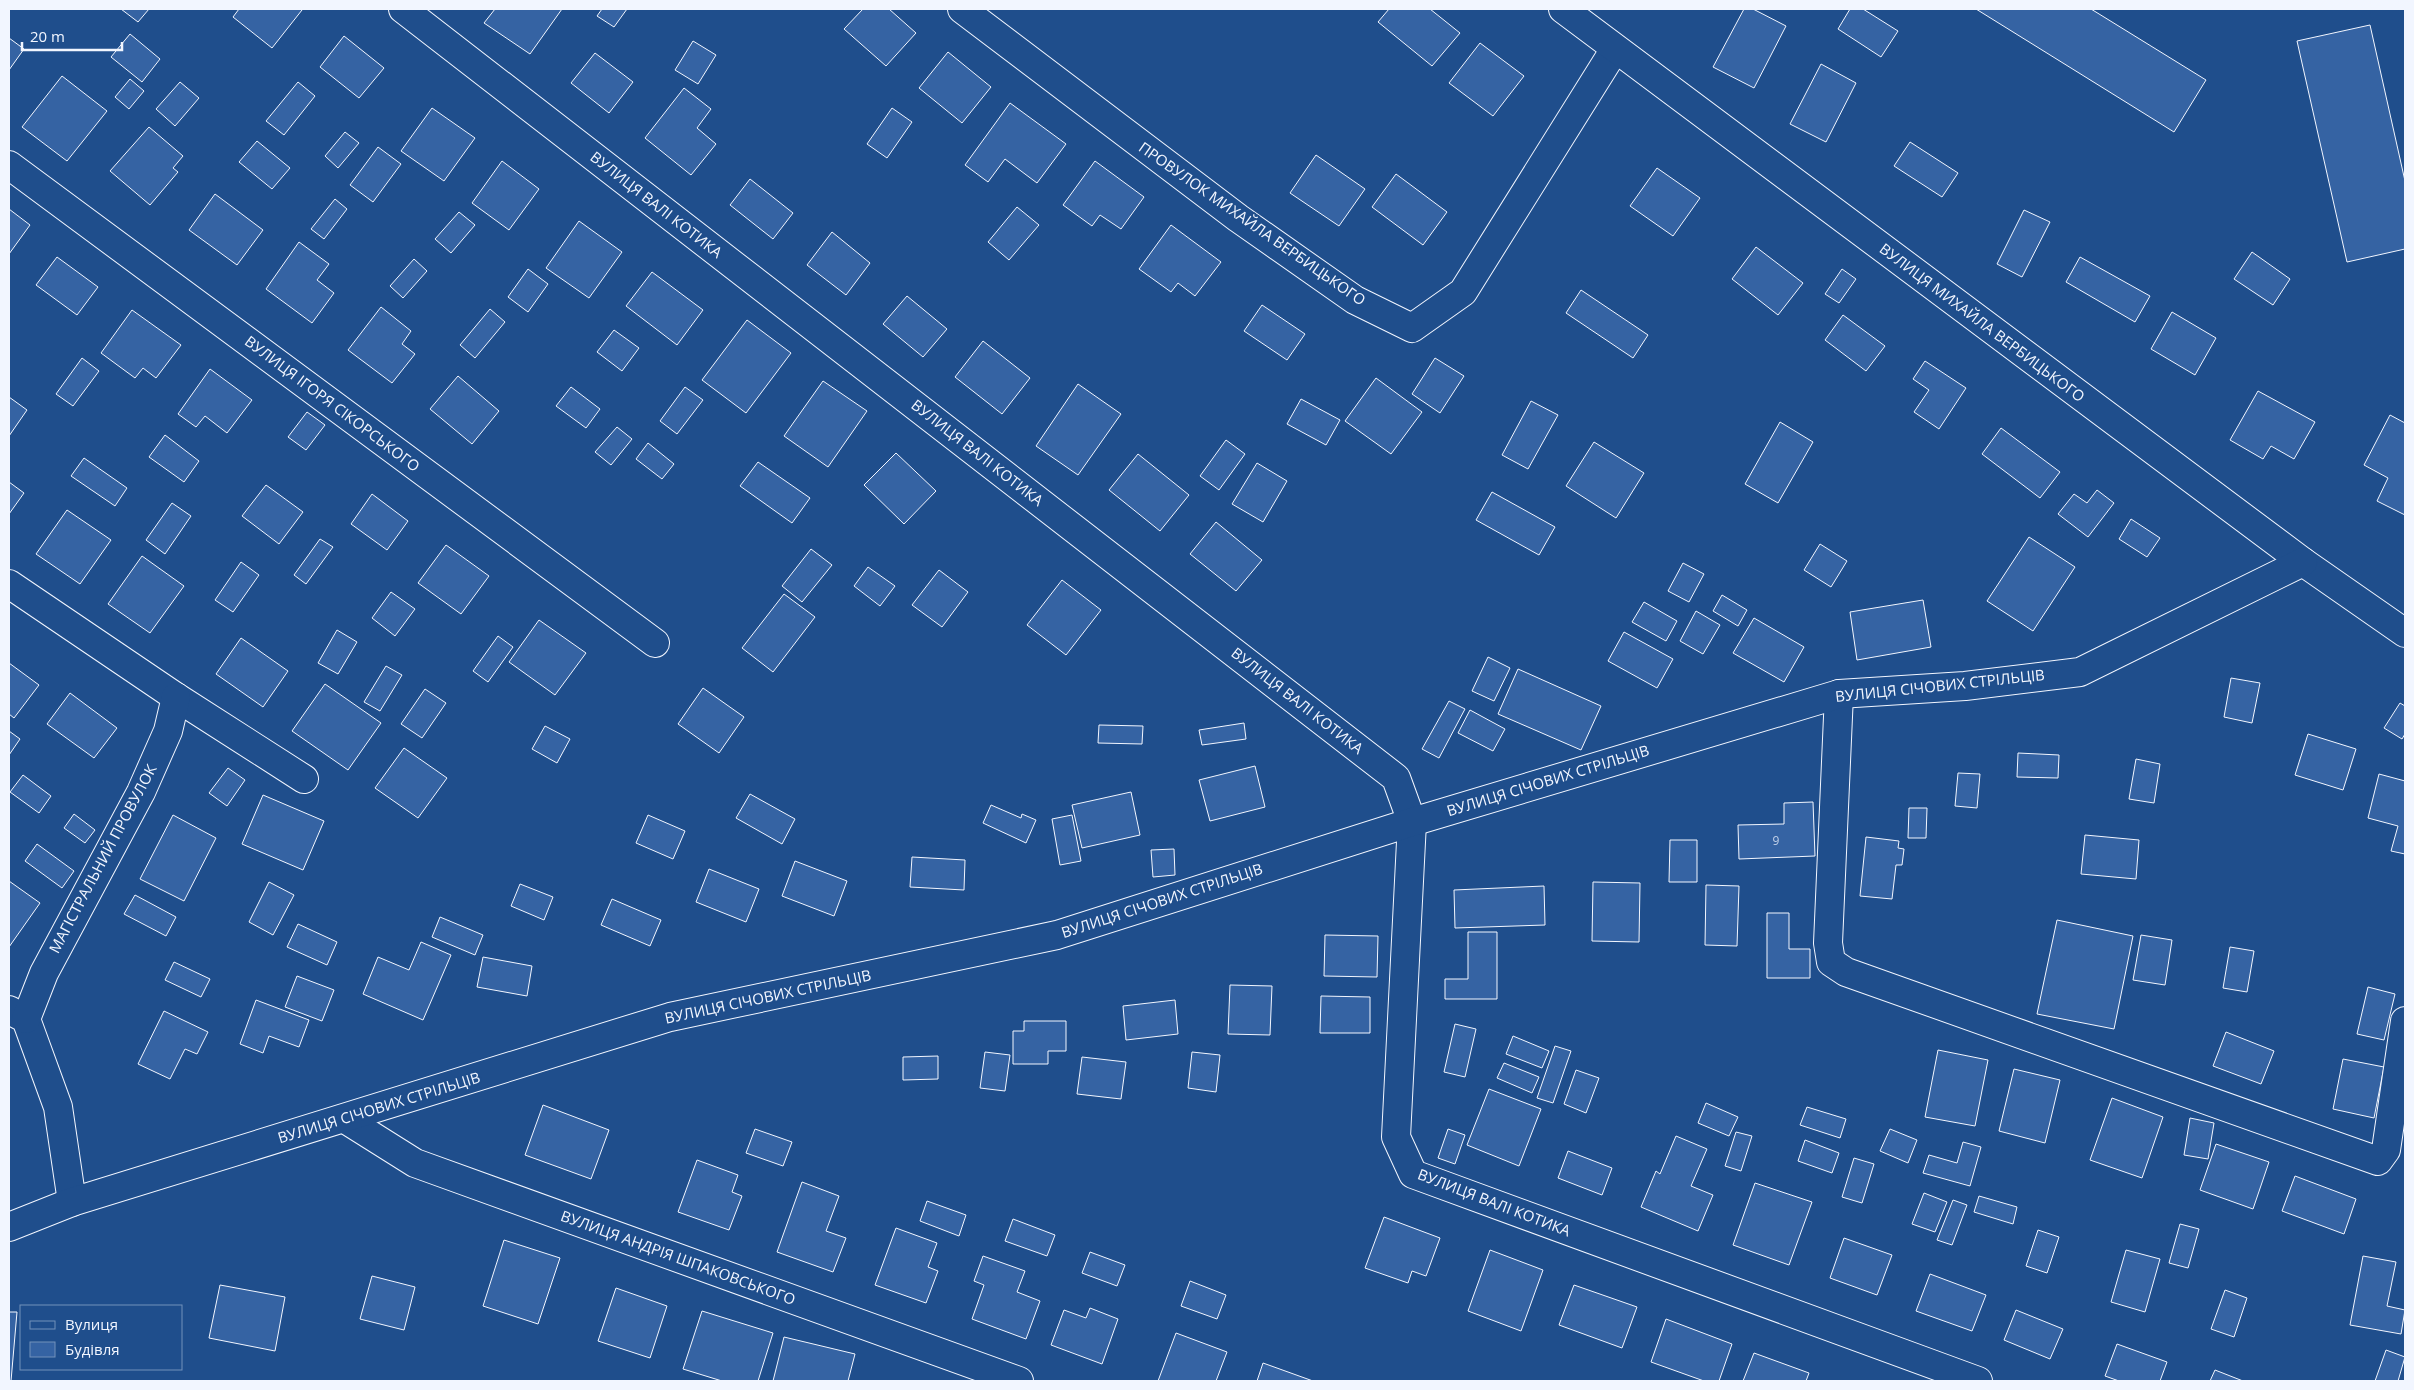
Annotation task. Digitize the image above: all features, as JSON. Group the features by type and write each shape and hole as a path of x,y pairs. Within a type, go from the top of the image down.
{"street":[{"name":"ВУЛИЦЯ ВАЛІ КОТИКА","path":"403,9 1396,778 1412,822 1396,1137 1413,1174 1978,1381"},
{"name":"ПРОВУЛОК МИХАЙЛА ВЕРБИЦЬКОГО","path":"962,9 1238,218 1355,300 1412,328 1463,292 1615,49"},
{"name":"ВУЛИЦЯ МИХАЙЛА ВЕРБИЦЬКОГО","path":"1563,9 2303,562 2405,633"},
{"name":"ВУЛИЦЯ ІГОРЯ СІКОРСЬКОГО","path":"9,165 655,643"},
{"name":"ВУЛИЦЯ СІЧОВИХ СТРІЛЬЦІВ","path":"9,1227 72,1202 670,1017 1057,935 1412,822 1839,694 1965,686 2080,672 2303,562"},
{"path":"9,584 176,697 304,779"},
{"path":"1839,694 1828,943 1831,962 1846,972 2378,1161 2386,1150 2405,1021"},
{"name":"МАГІСТРАЛЬНИЙ ПРОВУЛОК","path":"17,1015 44,973 141,792 168,730 176,697"},
{"path":"17,1015 58,1107 72,1202"},
{"name":"ВУЛИЦЯ АНДРІЯ ШПАКОВСЬКОГО","path":"345,1119 415,1162 1019,1381"}],"building":[{"path":"121,9 149,9 138,22"},
{"path":"239,9 302,10 272,48 233,17"},
{"path":"495,9 562,9 530,54 484,23"},
{"path":"602,9 627,9 614,27 597,16"},
{"path":"863,9 889,9 916,33 886,66 844,29"},
{"path":"1389,9 1430,9 1460,33 1432,66 1378,22"},
{"path":"1744,9 1753,9 1786,26 1754,88 1713,67"},
{"path":"1850,9 1863,9 1898,31 1881,57 1838,29"},
{"path":"1976,9 2091,9 2206,80 2174,132"},
{"path":"2370,25 2405,181 2405,249 2347,262 2297,41"},
{"path":"130,34 160,59 142,82 111,57"},
{"path":"344,36 384,68 359,98 320,67"},
{"path":"9,38 24,49 9,70"},
{"path":"693,41 716,55 698,84 675,70"},
{"path":"1480,43 1524,76 1493,116 1449,83"},
{"path":"948,52 991,87 962,123 919,88"},
{"path":"595,53 633,82 609,113 571,83"},
{"path":"1821,64 1856,83 1826,142 1790,124"},
{"path":"62,76 107,111 67,161 22,127"},
{"path":"130,79 144,91 129,109 115,97"},
{"path":"180,82 199,98 175,126 156,109"},
{"path":"298,82 315,96 284,135 266,121"},
{"path":"684,88 711,109 697,128 716,144 691,175 645,138"},
{"path":"1010,103 1066,144 1037,183 1005,159 988,182 965,165"},
{"path":"432,108 475,138 444,181 401,151"},
{"path":"892,108 912,122 887,158 867,144"},
{"path":"149,127 183,156 173,168 178,172 150,205 110,171"},
{"path":"345,132 359,143 338,168 325,156"},
{"path":"257,141 290,168 272,189 239,162"},
{"path":"1910,142 1958,173 1942,197 1894,166"},
{"path":"378,147 401,164 373,202 350,185"},
{"path":"1316,155 1365,189 1339,226 1290,193"},
{"path":"502,161 539,189 509,230 472,203"},
{"path":"1095,161 1144,197 1121,229 1100,215 1092,226 1063,205"},
{"path":"1657,168 1700,198 1673,236 1630,206"},
{"path":"1396,174 1447,212 1423,245 1372,207"},
{"path":"750,179 793,213 773,239 730,205"},
{"path":"215,194 263,230 237,265 189,230"},
{"path":"335,199 347,209 324,239 311,229"},
{"path":"1017,207 1039,225 1009,260 988,242"},
{"path":"9,209 30,225 9,254"},
{"path":"2024,210 2050,222 2022,277 1997,264"},
{"path":"459,212 475,225 451,253 435,239"},
{"path":"579,221 622,252 589,298 546,268"},
{"path":"1171,225 1221,262 1195,296 1178,283 1171,292 1139,269"},
{"path":"832,232 870,263 846,295 807,265"},
{"path":"299,242 329,264 317,280 334,293 312,323 266,289"},
{"path":"1756,247 1803,283 1778,315 1732,279"},
{"path":"2252,252 2290,279 2273,305 2234,279"},
{"path":"57,257 98,287 77,315 36,285"},
{"path":"2080,257 2150,296 2135,322 2066,282"},
{"path":"414,259 427,271 403,298 390,286"},
{"path":"528,269 548,284 528,312 508,297"},
{"path":"1842,269 1856,279 1839,303 1825,294"},
{"path":"652,272 703,310 677,345 626,306"},
{"path":"1581,290 1648,335 1633,358 1566,313"},
{"path":"907,296 947,329 923,357 883,324"},
{"path":"1262,305 1305,334 1287,360 1244,331"},
{"path":"381,307 411,331 402,344 415,354 392,383 348,350"},
{"path":"490,309 505,322 475,358 460,345"},
{"path":"132,310 181,345 156,378 143,368 135,378 101,353"},
{"path":"2172,312 2216,338 2195,375 2151,349"},
{"path":"1843,315 1885,346 1866,371 1825,340"},
{"path":"747,320 791,353 746,413 702,380"},
{"path":"614,330 639,348 622,371 597,352"},
{"path":"983,341 1030,378 1002,414 955,377"},
{"path":"82,358 99,371 73,406 56,394"},
{"path":"1435,358 1464,376 1440,413 1412,394"},
{"path":"1925,361 1966,388 1939,429 1914,412 1929,390 1913,379"},
{"path":"210,369 252,400 227,433 205,416 196,427 178,414"},
{"path":"458,376 499,411 472,444 430,409"},
{"path":"1376,378 1422,412 1391,454 1345,421"},
{"path":"823,381 867,411 828,467 784,436"},
{"path":"1078,384 1121,414 1078,475 1036,446"},
{"path":"571,387 600,409 586,428 556,406"},
{"path":"685,387 703,400 677,434 660,421"},
{"path":"2258,391 2315,422 2294,459 2271,446 2263,459 2230,440"},
{"path":"9,397 27,410 9,436"},
{"path":"1301,399 1340,420 1326,445 1287,424"},
{"path":"1531,401 1558,415 1528,469 1502,455"},
{"path":"307,412 325,425 306,450 288,437"},
{"path":"2390,415 2405,423 2405,515 2377,501 2388,478 2364,465"},
{"path":"1780,422 1813,442 1778,503 1745,484"},
{"path":"617,427 632,439 611,465 595,452"},
{"path":"2001,428 2060,472 2040,498 1982,454"},
{"path":"165,435 199,461 184,482 149,457"},
{"path":"1226,440 1245,454 1219,490 1200,476"},
{"path":"1594,442 1644,473 1616,518 1566,486"},
{"path":"648,443 674,464 662,479 636,459"},
{"path":"896,453 936,491 904,524 864,485"},
{"path":"1138,454 1189,495 1160,531 1109,490"},
{"path":"84,458 127,488 115,506 71,476"},
{"path":"758,462 810,498 792,523 740,486"},
{"path":"1257,463 1287,481 1263,522 1232,504"},
{"path":"9,482 24,493 9,514"},
{"path":"266,485 303,512 279,544 242,516"},
{"path":"2097,490 2114,503 2088,537 2058,514 2074,494 2087,503"},
{"path":"1492,492 1555,527 1539,555 1476,520"},
{"path":"372,494 408,521 387,550 351,524"},
{"path":"172,503 191,516 165,554 146,540"},
{"path":"67,510 111,540 80,584 36,554"},
{"path":"2131,519 2160,538 2147,557 2119,539"},
{"path":"1216,522 1262,560 1236,591 1190,554"},
{"path":"2029,537 2075,567 2033,631 1987,601"},
{"path":"320,539 333,547 306,584 294,575"},
{"path":"1820,544 1847,561 1831,587 1804,570"},
{"path":"446,545 489,576 461,614 418,583"},
{"path":"811,549 832,565 802,602 782,586"},
{"path":"142,556 184,586 150,633 108,604"},
{"path":"241,562 259,575 233,612 215,600"},
{"path":"1683,563 1704,574 1689,602 1668,591"},
{"path":"868,567 895,586 880,606 854,586"},
{"path":"939,570 968,592 942,627 912,605"},
{"path":"1062,580 1101,610 1066,655 1027,625"},
{"path":"391,592 415,609 395,636 372,618"},
{"path":"784,594 815,617 773,672 742,648"},
{"path":"1722,595 1747,610 1738,626 1713,611"},
{"path":"1923,600 1931,647 1857,660 1850,612"},
{"path":"1644,602 1677,621 1666,641 1632,622"},
{"path":"1696,611 1720,625 1703,654 1680,641"},
{"path":"1754,618 1804,647 1784,682 1733,653"},
{"path":"539,620 586,653 555,695 509,662"},
{"path":"337,630 357,642 338,674 318,663"},
{"path":"1624,632 1673,659 1657,688 1608,661"},
{"path":"498,636 513,647 488,682 473,671"},
{"path":"241,638 288,671 263,707 216,674"},
{"path":"1488,657 1510,668 1494,701 1472,691"},
{"path":"9,663 39,685 14,718 9,714"},
{"path":"386,666 402,675 380,711 364,702"},
{"path":"1518,669 1601,706 1581,750 1498,714"},
{"path":"2231,678 2260,683 2252,723 2224,717"},
{"path":"325,684 381,723 348,770 292,731"},
{"path":"703,688 744,717 719,753 678,724"},
{"path":"425,689 446,703 422,738 401,724"},
{"path":"70,693 117,728 94,758 47,724"},
{"path":"1449,701 1465,709 1439,758 1422,749"},
{"path":"2400,703 2405,706 2405,734 2402,739 2384,728"},
{"path":"1470,710 1505,729 1493,751 1458,733"},
{"path":"1244,723 1246,739 1202,745 1199,730"},
{"path":"1099,725 1143,726 1142,744 1098,743"},
{"path":"545,726 570,739 557,763 532,749"},
{"path":"9,731 20,739 9,755"},
{"path":"2308,734 2356,749 2343,790 2295,775"},
{"path":"404,748 447,778 418,818 375,788"},
{"path":"2018,753 2059,755 2058,778 2017,777"},
{"path":"2136,759 2160,764 2154,803 2129,799"},
{"path":"1255,766 1265,807 1210,821 1199,780"},
{"path":"228,768 245,780 227,806 209,793"},
{"path":"1958,773 1980,774 1977,808 1955,806"},
{"path":"2379,774 2405,781 2405,854 2391,851 2398,826 2368,818"},
{"path":"23,775 51,796 39,813 10,792"},
{"path":"1131,792 1140,835 1082,848 1072,805"},
{"path":"750,794 795,819 782,844 736,818"},
{"path":"263,795 324,821 303,870 242,844"},
{"path":"1813,802 1815,856 1739,859 1738,825 1784,824 1784,803"},
{"path":"991,805 1021,818 1022,814 1036,820 1026,843 983,823"},
{"path":"1909,808 1927,808 1926,838 1908,838"},
{"path":"74,814 95,830 85,843 64,828"},
{"path":"173,815 216,838 184,901 140,879"},
{"path":"648,815 685,831 673,859 636,843"},
{"path":"1072,815 1081,861 1060,865 1052,819"},
{"path":"2085,835 2139,840 2136,879 2081,874"},
{"path":"1866,837 1899,841 1898,848 1904,849 1902,865 1896,865 1892,899 1860,896"},
{"path":"1670,840 1697,840 1697,882 1669,882"},
{"path":"37,844 74,871 62,888 25,861"},
{"path":"1174,849 1175,875 1153,877 1151,850"},
{"path":"912,857 965,860 964,890 910,887"},
{"path":"795,861 847,881 834,916 782,896"},
{"path":"709,869 759,889 746,922 696,902"},
{"path":"9,881 40,903 9,947"},
{"path":"269,882 294,895 273,935 249,922"},
{"path":"1593,882 1640,883 1639,942 1592,941"},
{"path":"520,884 553,897 544,920 511,906"},
{"path":"1706,885 1739,886 1737,946 1705,945"},
{"path":"1544,886 1545,925 1455,928 1454,890"},
{"path":"135,895 176,917 166,936 124,914"},
{"path":"612,899 661,920 650,946 601,925"},
{"path":"1767,913 1789,913 1789,949 1810,949 1810,978 1767,978"},
{"path":"440,917 483,935 475,955 432,937"},
{"path":"2057,920 2133,936 2114,1029 2037,1014"},
{"path":"298,924 337,942 327,965 287,947"},
{"path":"1468,932 1497,932 1497,999 1445,999 1445,979 1468,979"},
{"path":"1325,935 1378,936 1377,977 1324,976"},
{"path":"2141,935 2172,940 2165,985 2133,980"},
{"path":"421,942 451,955 423,1020 363,994 378,957 409,970"},
{"path":"2230,947 2254,951 2247,992 2223,988"},
{"path":"483,957 532,966 527,996 477,987"},
{"path":"174,962 210,979 201,997 165,980"},
{"path":"297,976 334,990 322,1021 285,1007"},
{"path":"1230,985 1272,986 1270,1035 1228,1034"},
{"path":"2368,987 2395,994 2384,1040 2357,1034"},
{"path":"1321,996 1370,997 1370,1033 1320,1033"},
{"path":"256,1000 309,1020 299,1047 269,1036 263,1053 240,1044"},
{"path":"1175,1000 1178,1034 1126,1040 1123,1006"},
{"path":"164,1011 208,1032 197,1054 185,1049 170,1079 138,1064"},
{"path":"1024,1021 1066,1021 1066,1051 1048,1051 1048,1064 1013,1064 1013,1031 1024,1031"},
{"path":"1455,1024 1476,1029 1465,1077 1444,1072"},
{"path":"2226,1032 2274,1051 2261,1084 2213,1066"},
{"path":"1513,1036 1549,1051 1542,1068 1506,1054"},
{"path":"1555,1046 1571,1051 1553,1103 1537,1098"},
{"path":"1938,1050 1988,1060 1975,1126 1925,1117"},
{"path":"985,1052 1010,1055 1005,1091 980,1088"},
{"path":"1192,1052 1220,1055 1216,1092 1188,1088"},
{"path":"938,1056 938,1079 903,1080 903,1057"},
{"path":"1082,1057 1126,1062 1121,1099 1077,1094"},
{"path":"2343,1059 2384,1067 2374,1118 2333,1109"},
{"path":"1504,1063 1539,1077 1532,1093 1497,1078"},
{"path":"2014,1069 2060,1080 2045,1143 1999,1131"},
{"path":"1576,1070 1599,1078 1586,1113 1564,1104"},
{"path":"1489,1089 1541,1109 1519,1166 1467,1145"},
{"path":"2112,1098 2163,1117 2142,1178 2090,1160"},
{"path":"1706,1103 1738,1117 1729,1136 1698,1123"},
{"path":"543,1105 609,1130 591,1179 525,1155"},
{"path":"1807,1107 1846,1119 1840,1138 1800,1125"},
{"path":"2190,1118 2214,1123 2208,1159 2184,1155"},
{"path":"755,1129 792,1142 783,1166 746,1153"},
{"path":"1448,1129 1465,1135 1455,1164 1438,1158"},
{"path":"1890,1129 1917,1140 1908,1163 1880,1151"},
{"path":"1736,1132 1752,1136 1741,1171 1725,1166"},
{"path":"1676,1136 1707,1149 1691,1186 1713,1195 1698,1231 1641,1207 1656,1171 1660,1174"},
{"path":"1805,1140 1839,1153 1832,1173 1798,1161"},
{"path":"1963,1142 1981,1147 1970,1186 1923,1173 1929,1155 1957,1163"},
{"path":"2216,1144 2269,1162 2253,1209 2200,1190"},
{"path":"1568,1151 1612,1168 1602,1195 1558,1178"},
{"path":"1854,1158 1874,1164 1862,1203 1842,1197"},
{"path":"697,1160 738,1175 732,1192 742,1196 729,1230 678,1212"},
{"path":"2295,1176 2356,1199 2344,1234 2282,1211"},
{"path":"802,1182 839,1196 826,1231 846,1238 833,1272 777,1252"},
{"path":"1755,1183 1812,1202 1789,1265 1733,1245"},
{"path":"1924,1193 1947,1202 1935,1232 1912,1224"},
{"path":"1979,1196 2017,1207 2013,1224 1974,1212"},
{"path":"1953,1200 1967,1205 1952,1245 1937,1240"},
{"path":"927,1201 966,1215 959,1236 920,1221"},
{"path":"1384,1217 1440,1238 1426,1276 1412,1271 1408,1283 1365,1268"},
{"path":"1013,1219 1055,1235 1047,1256 1005,1241"},
{"path":"2180,1224 2199,1229 2188,1268 2169,1263"},
{"path":"896,1228 937,1243 928,1267 938,1271 926,1303 875,1285"},
{"path":"2038,1230 2059,1237 2047,1273 2026,1266"},
{"path":"1844,1238 1892,1255 1877,1295 1830,1278"},
{"path":"504,1240 560,1258 538,1324 483,1306"},
{"path":"1490,1250 1543,1270 1521,1331 1468,1311"},
{"path":"2126,1250 2160,1259 2145,1312 2111,1302"},
{"path":"1090,1252 1125,1265 1117,1286 1082,1273"},
{"path":"983,1256 1025,1271 1017,1292 1040,1301 1026,1339 972,1319 984,1285 974,1281"},
{"path":"2363,1256 2396,1262 2387,1306 2405,1310 2401,1334 2350,1325"},
{"path":"1930,1274 1986,1295 1972,1331 1916,1311"},
{"path":"372,1276 415,1287 404,1330 360,1319"},
{"path":"1190,1281 1226,1295 1217,1319 1181,1306"},
{"path":"220,1285 285,1297 275,1351 209,1338"},
{"path":"1574,1285 1637,1307 1622,1348 1559,1325"},
{"path":"616,1288 667,1306 650,1358 598,1341"},
{"path":"2225,1290 2247,1298 2234,1337 2211,1329"},
{"path":"1090,1308 1118,1319 1102,1364 1051,1345 1064,1310 1086,1318"},
{"path":"2016,1310 2063,1329 2050,1359 2004,1340"},
{"path":"702,1311 773,1333 758,1381 722,1381 683,1369"},
{"path":"9,1312 17,1312 11,1381 9,1381"},
{"path":"1666,1319 1732,1344 1719,1381 1704,1381 1651,1362"},
{"path":"1176,1333 1227,1352 1216,1381 1158,1381"},
{"path":"784,1337 855,1354 848,1381 773,1381"},
{"path":"2117,1344 2167,1362 2160,1381 2119,1381 2105,1376"},
{"path":"2386,1350 2405,1357 2398,1381 2375,1381"},
{"path":"1754,1353 1809,1373 1806,1381 1743,1381"},
{"path":"1263,1363 1313,1381 1257,1381"},
{"path":"2215,1370 2243,1381 2210,1381"}]}
